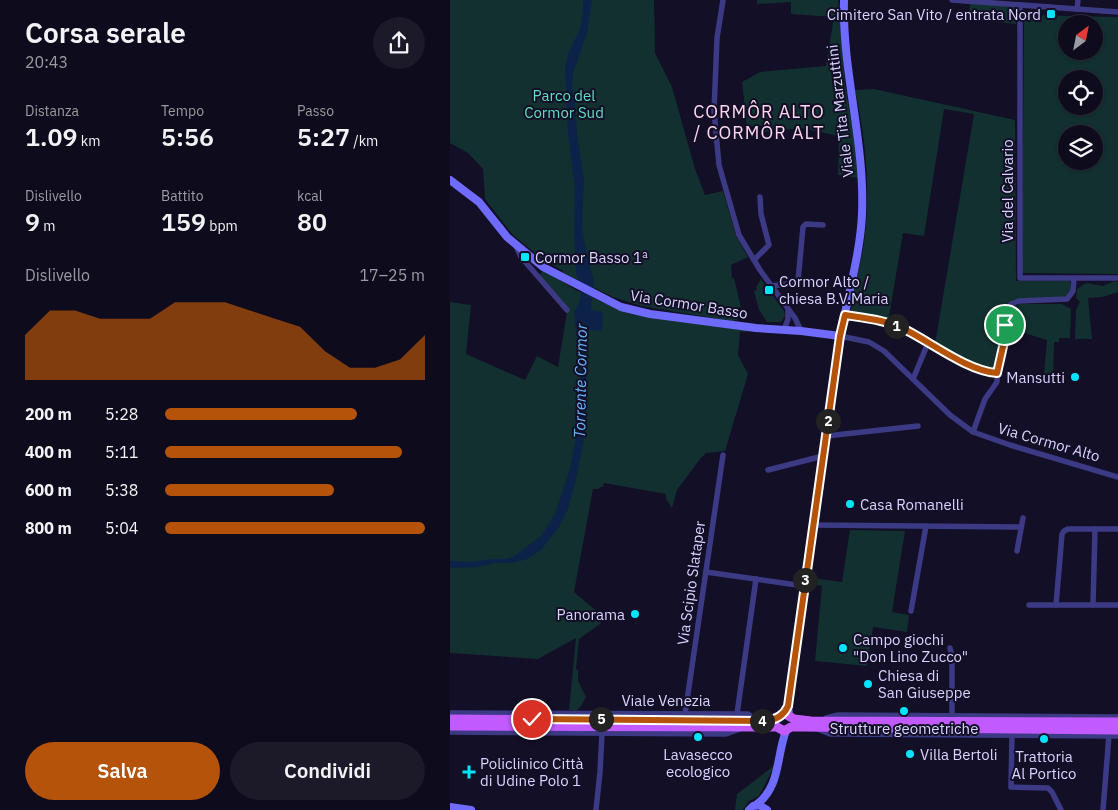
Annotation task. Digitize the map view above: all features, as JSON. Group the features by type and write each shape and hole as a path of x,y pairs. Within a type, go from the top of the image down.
{"main road":[{"name":"Viale Venezia","path":"450,718 785,721 816,724 1112,732"},
{"name":"Viale Venezia","path":"450,726 748,727 785,721"},
{"name":"Viale Venezia","path":"816,724 1118,722"}],"street":[{"path":"723,0 717,38 714,110 717,153 736,228 742,241 801,331"},
{"name":"Viale Tita Marzuttini","path":"766,796 778,768 840,336 858,255 863,194 861,155 845,50 844,0"},
{"path":"952,0 1118,12"},
{"path":"1077,9 1078,0"},
{"name":"Via del Calvario","path":"1020,4 1020,278 1118,278"},
{"name":"Via Cormor Basso","path":"450,180 478,202 516,246 543,267 612,303 650,314 784,330"},
{"path":"754,260 769,245 760,214 760,197"},
{"path":"771,286 798,282 803,227 806,224 823,225"},
{"name":"Via Cormor Basso","path":"516,246 521,257 567,310"},
{"name":"Via Cormor Alto","path":"973,432 985,400 996,382 1004,342 1005,314 1009,305 1019,301 1067,299 1073,291 1074,278"},
{"path":"784,330 788,319 788,309"},
{"path":"845,315 888,323 905,329 974,367 997,373"},
{"name":"Via Cormor Alto","path":"784,330 861,339 877,346 950,416 973,432 1010,446 1118,477"},
{"path":"913,379 928,343"},
{"path":"826,436 918,426"},
{"name":"Via Scipio Slataper","path":"685,714 723,455"},
{"path":"768,470 823,456"},
{"path":"1017,551 1023,518"},
{"path":"813,525 1022,527"},
{"path":"912,611 926,526"},
{"path":"1056,605 1062,534 1064,531 1068,529 1118,529"},
{"path":"1093,605 1095,529"},
{"path":"706,572 804,586"},
{"path":"736,714 756,580"},
{"path":"1029,605 1118,605"},
{"path":"950,648 952,656 952,716"},
{"name":"Viale Venezia","path":"450,712 748,714 759,721"},
{"name":"Viale Venezia","path":"1118,717 838,715 816,724 822,732 830,734 1012,735 1112,732 1118,736"},
{"name":"Viale Venezia","path":"450,732 726,734 748,727"},
{"path":"1103,810 1112,732"},
{"path":"596,810 602,733"},
{"path":"1012,735 1011,787 1046,787 1052,792 1061,810"},
{"path":"749,810 766,796"},
{"path":"766,796 767,809"},
{"path":"756,805 762,805 767,809"},
{"path":"450,807 471,810"}],"green space":[{"name":"Parco del Cormor Sud","path":"450,0 654,0 655,53 672,87 695,169 705,195 723,191 736,236 748,257 731,265 732,279 734,278 741,307 737,308 738,320 732,321 641,306 613,297 563,273 563,271 542,259 512,234 485,199 483,169 468,153 450,143"},
{"path":"757,0 838,0 845,85 855,141 858,178 838,175 839,136 801,128 763,132 762,126 747,126 742,82 760,72 826,66 834,17 791,14 791,2 757,4"},
{"path":"970,3 1015,7 1016,24 969,19"},
{"path":"1024,15 1058,16 1058,60 1103,60 1103,17 1118,17 1118,274 1022,273"},
{"path":"874,89 1015,120 1016,281 1070,281 1071,289 1063,297 1016,299 1008,303 1004,311 1003,341 994,370 977,365 935,344 974,114 944,109 924,236 903,233 889,317 886,320 851,312 864,243 867,205 865,147 855,90"},
{"path":"542,271 546,271 574,289 616,308 756,331 740,332 738,355 748,374 725,451 706,453 700,459 677,490 672,508 666,499 666,494 604,483 603,487 593,489 574,592 600,614 602,619 600,624 579,639 576,669 578,670 578,681 586,697 576,711 569,710 576,638 538,659 450,653 450,302 471,305 466,354 525,380 537,356 558,367 567,312 540,275"},
{"path":"761,279 784,311 785,316 781,322 767,322 759,310 754,291 757,290 756,287"},
{"path":"1114,281 1118,282 1118,292 1102,297 1088,298 1092,339 1075,339 1076,310 1080,302 1076,298 1077,289 1086,283 1103,286"},
{"path":"1020,304 1062,304 1071,309 1070,338 1059,338 1059,342 1054,342 1053,378 1044,375 1047,340 1008,328 1010,313 1013,308"},
{"path":"850,530 905,531 892,612 909,615 907,632 873,627 867,666 815,661 822,586 811,584 812,578 842,582"},
{"path":"775,765 759,796 749,801 743,810 735,810 737,794"}],"water":[{"path":"583,0 592,0 587,33 573,73 572,87 584,178 582,228 588,261 594,280 594,299 592,298 591,310 603,312 603,323 602,331 580,329 580,342 587,375 585,408 587,424 575,484 568,509 559,527 541,550 527,559 512,563 450,568 450,561 472,562 513,557 541,536 555,514 569,472 578,427 581,376 574,312 579,303 581,293 576,273 574,232 575,188 568,134 565,68 568,54 580,29"}],"place":[{"name":"Cimitero San Vito / entrata Nord","path":"1051,14"},
{"name":"Cormor Basso 1ª","path":"525,257"},
{"name":"Cormor Alto / chiesa B.V.Maria","path":"769,290"},
{"name":"Mansutti","path":"1075,377"},
{"name":"Casa Romanelli","path":"850,504"},
{"name":"Panorama","path":"635,614"},
{"name":"Campo giochi \"Don Lino Zucco\"","path":"843,648"},
{"name":"Chiesa di San Giuseppe","path":"868,684"},
{"name":"Strutture geometriche","path":"904,711"},
{"name":"Lavasecco ecologico","path":"698,737"},
{"name":"Trattoria Al Portico","path":"1044,739"},
{"name":"Villa Bertoli","path":"910,754"},
{"name":"Policlinico Città di Udine Polo 1","path":"469,772"}],"district":[{"name":"CORMÔR ALTO / CORMÔR ALT","path":"759,121"}],"route":[{"path":"532,719 766,721 777,719 788,706 840,336 845,315 888,323 905,329 974,367 992,373 997,373 1001,360 1005,325"}],"water label":[{"name":"Torrente Cormor","path":"580,381"}]}
